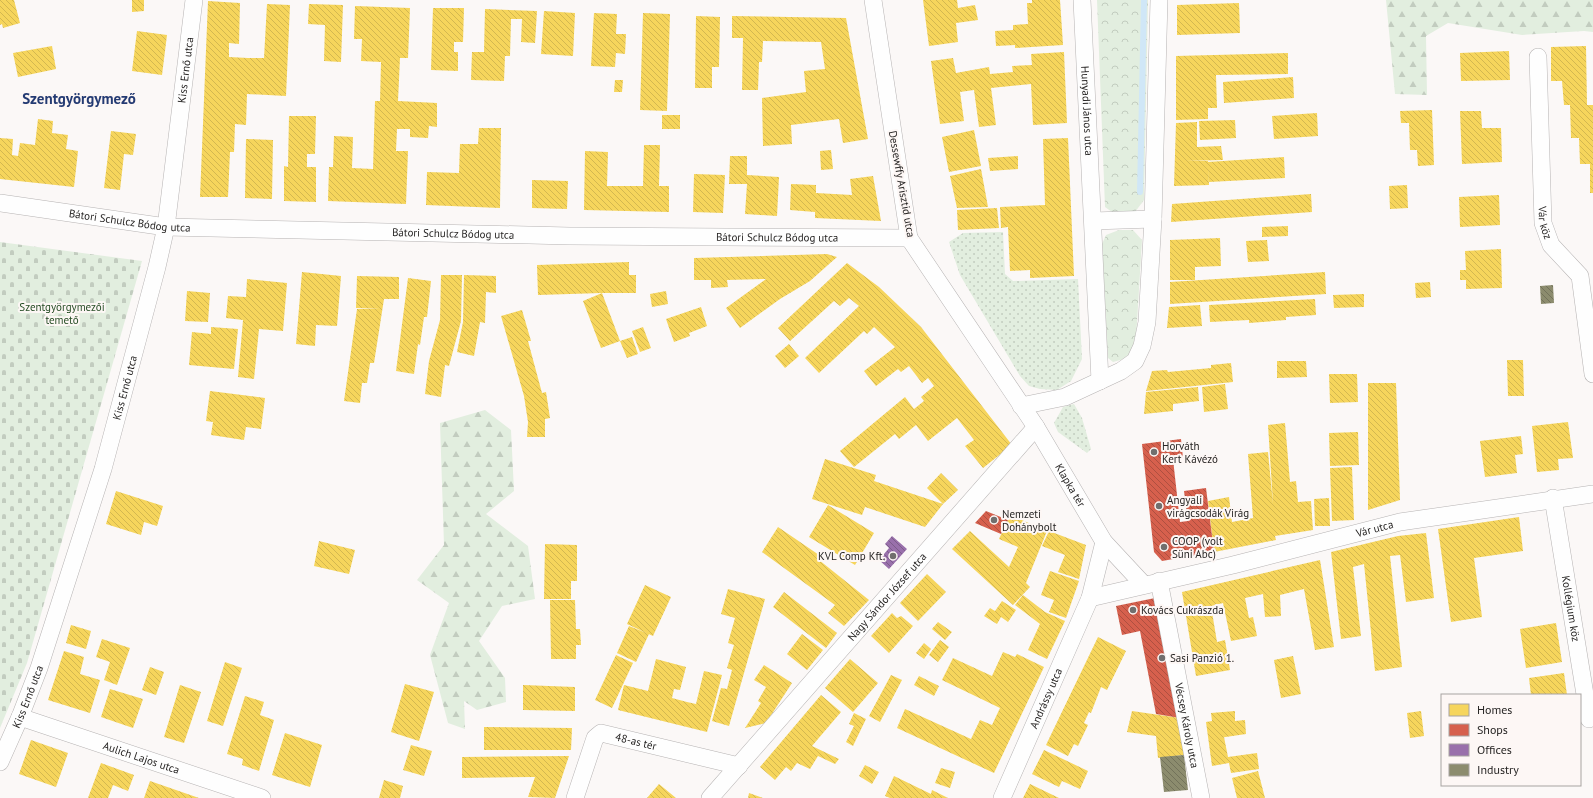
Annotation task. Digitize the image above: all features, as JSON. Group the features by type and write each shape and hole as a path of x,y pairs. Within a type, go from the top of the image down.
{"street":[{"name":"Kiss Ernő utca","path":"0,762 20,717 39,668 103,469 156,272 166,227 194,0"},
{"path":"866,0 873,0"},
{"name":"Dessewffy Arisztid utca","path":"873,0 909,238 1036,428"},
{"name":"Hunyadi János utca","path":"1082,0 1100,381"},
{"path":"1021,406 1065,397 1121,371 1135,361 1142,346 1147,322 1153,219 1159,0"},
{"name":"Vár köz","path":"1538,57 1543,223 1552,245 1580,276 1593,374"},
{"name":"Bátori Schulcz Bódog utca","path":"0,204 166,227 554,236 909,238"},
{"path":"1092,221 1153,219"},
{"name":"Klapka tér","path":"1036,428 1104,542 1152,583"},
{"name":"Nagy Sándor József utca","path":"739,766 832,658 1036,428"},
{"name":"Vár utca","path":"1152,583 1233,565 1400,522 1553,498 1593,494"},
{"name":"Kollégium köz","path":"1553,498 1588,719"},
{"path":"1104,542 1090,598 1152,583"},
{"name":"Vécsey Károly utca","path":"1152,583 1201,798"},
{"name":"Andrássy utca","path":"1002,798 1090,598"},
{"name":"Aulich Lajos utca","path":"20,717 262,798"},
{"name":"48-as tér","path":"575,798 595,738 601,733 739,766"},
{"path":"710,798 739,766"},
{"path":"728,798 739,766"}],"green space":[{"path":"1097,0 1148,0 1144,200 1135,212 1112,212 1105,207"},
{"path":"1386,0 1593,0 1593,32 1584,31 1522,35 1448,23 1426,36 1427,95 1395,94"},
{"path":"1119,230 1133,230 1142,240 1136,339 1133,351 1124,359 1113,362 1108,358 1102,244 1106,235"},
{"path":"1003,232 1005,274 1013,281 1078,279 1082,359 1071,381 1057,390 1040,389 1029,386 1020,376 960,275 949,242 963,233"},
{"name":"Szentgyörgymezői temető","path":"0,242 142,261 27,663 0,728"},
{"path":"1074,404 1082,418 1091,449 1087,453 1058,432 1054,423 1063,407"},
{"path":"485,410 511,430 514,491 486,514 528,546 535,599 502,606 479,641 505,678 506,702 477,710 464,701 465,729 448,723 430,655 449,603 417,580 444,545 440,423"}],"building: Homes":[{"path":"0,0 14,0 20,23 3,28 2,24 0,25"},
{"path":"132,0 144,0 144,11 132,12"},
{"path":"923,0 957,0 958,8 975,5 978,20 956,23 958,42 929,46"},
{"path":"1032,0 1060,0 1063,45 1015,48 1015,45 996,46 995,31 1013,30 1013,25 1028,24 1027,3 1032,3"},
{"path":"208,1 240,3 239,44 229,43 229,57 248,58 264,58 267,4 290,5 286,96 247,94 246,125 235,124 234,152 230,152 228,197 200,197"},
{"path":"1239,3 1240,33 1177,35 1177,5"},
{"path":"309,4 343,5 341,62 324,61 325,25 308,24"},
{"path":"355,6 410,8 408,58 400,58 398,101 437,103 437,127 429,126 428,138 410,137 410,129 397,129 396,151 408,151 406,204 328,201 329,167 333,167 334,136 353,137 352,168 373,169 375,101 380,101 381,62 361,61 362,39 354,39"},
{"path":"433,8 464,8 463,42 454,42 454,52 458,52 458,71 431,70"},
{"path":"485,9 537,11 535,43 521,42 522,19 511,19 510,56 505,56 504,81 471,80 472,52 484,52"},
{"path":"544,11 575,13 573,56 541,54"},
{"path":"594,13 617,14 616,34 626,34 625,54 616,53 615,67 591,66"},
{"path":"643,13 670,14 667,111 640,110"},
{"path":"696,16 720,17 719,67 712,67 712,88 695,88"},
{"path":"732,16 846,18 868,139 843,143 839,119 791,125 792,144 763,146 762,98 806,92 804,71 825,69 821,42 763,41 762,62 759,62 758,90 742,90 743,38 732,38"},
{"path":"137,31 167,35 162,75 132,71"},
{"path":"52,46 56,69 18,77 13,53"},
{"path":"1586,46 1587,105 1593,105 1593,193 1590,193 1590,164 1580,164 1579,138 1571,138 1570,105 1564,105 1562,81 1551,81 1551,47"},
{"path":"1509,51 1510,80 1461,81 1460,53"},
{"path":"1064,52 1067,123 1033,125 1031,84 991,88 996,125 979,127 974,90 960,92 964,121 940,124 931,61 953,58 956,73 989,67 990,74 1013,72 1012,66 1032,65 1031,54"},
{"path":"1288,53 1288,74 1216,75 1217,108 1208,108 1208,119 1176,120 1176,56"},
{"path":"1293,77 1294,98 1224,103 1223,82"},
{"path":"615,80 623,80 622,92 614,92"},
{"path":"1432,110 1434,165 1418,166 1417,150 1410,150 1409,123 1401,123 1400,111"},
{"path":"1460,111 1481,111 1482,128 1501,128 1502,162 1462,164"},
{"path":"1317,113 1318,136 1274,139 1272,116"},
{"path":"662,115 680,115 680,129 662,129"},
{"path":"289,116 316,116 315,154 307,154 307,167 316,167 316,202 284,201 284,166 288,167"},
{"path":"38,119 53,121 52,133 68,135 66,149 78,151 74,187 0,179 0,138 13,139 12,155 18,156 20,143 35,145"},
{"path":"1235,120 1236,138 1200,140 1199,121"},
{"path":"1197,122 1197,147 1221,146 1223,160 1186,161 1208,161 1209,185 1174,186 1176,123"},
{"path":"479,128 501,128 500,208 426,205 427,172 459,173 460,144 478,144"},
{"path":"974,130 981,166 949,172 942,137"},
{"path":"111,131 136,134 133,155 124,154 120,190 104,188"},
{"path":"1068,138 1074,276 1030,278 1030,270 1010,271 1008,227 1001,228 1000,207 1045,205 1043,139"},
{"path":"246,139 273,140 272,199 245,198"},
{"path":"644,145 660,145 659,186 669,186 669,212 584,210 585,151 608,152 607,186 643,186"},
{"path":"831,150 833,169 821,170 820,151"},
{"path":"730,156 747,156 747,175 779,177 777,216 745,214 747,184 729,184"},
{"path":"1018,156 1018,169 990,171 988,158"},
{"path":"1284,157 1285,178 1209,182 1208,162"},
{"path":"981,169 988,207 957,208 950,176"},
{"path":"694,174 725,175 723,213 693,212"},
{"path":"873,176 881,221 815,218 815,212 790,210 791,184 816,185 816,193 852,195 850,179"},
{"path":"532,180 568,181 567,209 532,208"},
{"path":"1407,185 1408,208 1390,209 1389,186"},
{"path":"1311,194 1312,212 1171,222 1172,204"},
{"path":"1499,195 1500,225 1460,227 1459,197"},
{"path":"997,208 999,228 958,230 957,210"},
{"path":"1288,226 1288,236 1262,237 1262,227"},
{"path":"1220,238 1221,266 1195,267 1195,280 1170,280 1170,240"},
{"path":"1267,240 1269,261 1248,262 1246,241"},
{"path":"1501,249 1502,288 1466,289 1466,280 1460,280 1460,270 1466,270 1465,251"},
{"path":"827,254 837,257 810,281 780,299 740,328 726,308 766,279 727,280 728,287 711,288 711,280 694,280 694,258"},
{"path":"629,262 629,275 636,275 636,293 538,295 537,265"},
{"path":"847,263 879,287 921,327 1012,445 983,468 965,446 974,440 957,418 928,441 916,425 899,439 895,434 854,467 840,451 905,397 914,409 924,401 921,397 934,386 928,378 922,383 909,366 901,372 898,369 876,386 864,371 895,347 874,327 867,334 864,331 819,373 805,358 859,306 849,298 840,306 834,301 790,341 778,328"},
{"path":"302,272 341,276 337,326 316,325 315,346 296,344"},
{"path":"1325,272 1326,294 1170,304 1170,282"},
{"path":"441,275 462,275 461,321 449,366 445,365 441,397 425,394 429,361 440,320"},
{"path":"464,275 496,276 496,293 486,292 485,323 480,322 474,356 457,352 463,322"},
{"path":"357,276 399,277 399,299 384,299 374,363 370,363 367,383 362,383 360,403 344,401 357,309 380,309 356,308"},
{"path":"408,278 431,281 427,317 424,317 420,345 418,344 414,374 396,371"},
{"path":"247,279 287,283 283,331 259,329 254,379 238,377 243,320 226,318 228,296 246,297"},
{"path":"1430,282 1431,297 1416,298 1415,283"},
{"path":"187,291 210,293 208,322 185,321"},
{"path":"666,291 668,304 652,307 650,294"},
{"path":"602,293 620,341 601,348 583,301"},
{"path":"1364,294 1364,307 1334,308 1333,295"},
{"path":"1315,299 1316,315 1286,317 1286,320 1249,323 1249,320 1210,322 1209,305"},
{"path":"1200,305 1202,326 1167,328 1169,307"},
{"path":"701,307 707,326 689,333 690,336 674,342 666,319"},
{"path":"522,310 531,341 528,341 542,393 546,392 550,418 545,419 545,437 527,437 528,422 524,396 501,316"},
{"path":"211,327 238,329 234,369 189,365 192,332 211,334"},
{"path":"643,327 651,348 640,352 632,331"},
{"path":"632,337 638,354 627,358 620,341"},
{"path":"789,344 799,356 785,368 775,356"},
{"path":"1507,360 1523,360 1524,396 1508,396"},
{"path":"1277,361 1306,361 1307,377 1277,378"},
{"path":"1231,363 1233,382 1146,391 1152,371 1167,370 1168,372 1211,368 1211,365"},
{"path":"1329,374 1357,374 1358,402 1330,403"},
{"path":"1368,383 1396,383 1400,500 1368,510"},
{"path":"1225,384 1228,409 1204,412 1202,387"},
{"path":"1198,387 1199,401 1173,404 1173,411 1144,414 1146,392"},
{"path":"210,391 265,398 261,429 246,427 244,440 211,435 213,422 206,421"},
{"path":"1568,422 1573,458 1558,459 1559,470 1537,472 1532,426"},
{"path":"1285,423 1290,482 1296,481 1298,502 1311,501 1313,530 1275,536 1276,540 1214,552 1208,501 1229,497 1232,522 1253,518 1248,454 1268,452 1273,504 1268,425"},
{"path":"1358,432 1359,465 1330,466 1329,433"},
{"path":"1521,436 1523,454 1515,455 1517,473 1485,477 1480,441"},
{"path":"825,459 876,475 874,481 943,504 925,527 865,507 862,515 812,499"},
{"path":"1352,467 1354,520 1332,521 1330,468"},
{"path":"941,473 958,490 943,504 927,488"},
{"path":"116,491 163,506 157,526 144,522 141,535 106,524"},
{"path":"1329,498 1330,526 1315,526 1314,499"},
{"path":"828,505 874,533 855,565 809,537"},
{"path":"1010,515 1047,531 1026,583 1030,587 1013,605 952,549 970,531 1009,567 1018,547 999,539"},
{"path":"1519,517 1523,551 1474,558 1482,617 1451,622 1438,529"},
{"path":"778,527 822,557 819,560 869,600 844,626 828,613 835,605 762,552"},
{"path":"1049,531 1086,545 1079,579 1058,572 1065,555 1042,546"},
{"path":"1426,533 1434,598 1406,602 1400,555 1390,556 1402,667 1375,671 1364,564 1353,567 1361,636 1341,639 1331,552 1398,536"},
{"path":"319,541 355,550 349,574 314,566"},
{"path":"545,544 577,545 577,581 571,581 571,599 544,599"},
{"path":"1320,560 1334,647 1315,650 1304,589 1280,595 1281,616 1265,617 1263,594 1245,598 1249,618 1253,617 1257,636 1231,641 1223,603 1211,606 1217,642 1225,640 1230,670 1196,676 1182,592"},
{"path":"1050,571 1079,581 1066,618 1049,612 1054,600 1041,595"},
{"path":"927,574 946,592 918,621 900,603"},
{"path":"645,585 671,597 653,636 627,624"},
{"path":"728,589 765,599 729,726 712,721 721,688 727,689 732,670 727,668 734,645 728,643 735,618 721,614"},
{"path":"784,592 837,633 826,648 773,607"},
{"path":"1023,595 1045,612 1065,621 1047,659 1028,650 1040,624 1015,605"},
{"path":"550,600 575,600 576,629 580,629 581,645 576,645 576,659 551,659"},
{"path":"1002,601 1016,610 1008,622 1001,617 997,624 984,616 990,608 995,611"},
{"path":"892,613 897,618 901,616 913,626 889,653 871,636"},
{"path":"938,622 952,632 945,640 932,629"},
{"path":"1556,623 1562,662 1526,668 1520,629"},
{"path":"71,625 91,631 86,649 66,643"},
{"path":"629,626 649,634 636,662 617,653"},
{"path":"802,634 823,650 807,670 787,654"},
{"path":"1098,637 1126,651 1107,690 1101,687 1091,713 1089,712 1084,723 1088,725 1078,746 1074,744 1068,756 1046,745"},
{"path":"102,639 130,648 117,685 104,680 110,662 96,657"},
{"path":"940,640 949,647 938,662 929,655"},
{"path":"924,643 931,649 924,659 916,653"},
{"path":"64,651 84,657 80,674 100,680 90,713 48,700"},
{"path":"1003,652 1015,657 1017,654 1044,667 994,773 897,728 905,709 971,739 980,720 992,725 1000,708 942,680 953,658 992,676"},
{"path":"616,655 633,663 612,708 595,700"},
{"path":"1293,656 1301,694 1281,698 1274,660"},
{"path":"656,659 686,667 680,690 674,689 672,698 687,702 696,704 704,671 722,675 707,732 618,710 624,685 648,691"},
{"path":"850,659 878,683 853,712 825,688"},
{"path":"225,662 242,668 223,726 207,721"},
{"path":"764,665 792,683 766,723 745,728 761,703 758,701 766,687 754,680"},
{"path":"150,667 164,672 156,695 142,690"},
{"path":"1564,673 1567,694 1531,694 1529,678"},
{"path":"891,675 902,680 880,722 869,716"},
{"path":"919,676 939,686 934,696 914,685"},
{"path":"405,684 434,692 419,741 391,732"},
{"path":"180,685 201,692 184,743 164,737"},
{"path":"523,685 575,687 575,711 523,710"},
{"path":"110,689 143,699 133,728 101,717"},
{"path":"821,695 841,712 812,746 839,759 835,764 818,756 810,769 797,763 791,771 786,767 775,780 760,767"},
{"path":"245,696 264,702 260,715 274,720 259,771 242,765 243,759 227,754"},
{"path":"1132,711 1180,718 1184,755 1158,758 1156,736 1127,732"},
{"path":"1235,711 1235,721 1245,720 1246,734 1224,737 1228,757 1257,753 1259,769 1231,773 1229,763 1212,766 1206,722 1212,721 1211,713"},
{"path":"1421,711 1424,736 1410,738 1407,713"},
{"path":"854,713 866,719 853,746 846,742 854,726 849,724"},
{"path":"484,727 572,728 571,750 484,750"},
{"path":"285,733 322,745 310,787 272,775"},
{"path":"31,740 68,753 56,787 19,774"},
{"path":"411,745 432,751 424,776 403,770"},
{"path":"1044,750 1088,771 1080,789 1062,781 1059,787 1032,774"},
{"path":"569,756 555,798 528,797 535,777 462,778 462,757"},
{"path":"101,763 134,775 128,791 113,785 108,798 88,798"},
{"path":"865,765 879,772 872,784 859,776"},
{"path":"941,768 955,772 950,788 935,783"},
{"path":"1258,771 1265,798 1237,798 1232,778"},
{"path":"894,776 931,794 932,790 948,798 890,798 885,796"},
{"path":"384,780 403,786 400,798 379,798"},
{"path":"150,781 199,798 144,798"},
{"path":"659,784 676,798 647,798"},
{"path":"1030,784 1059,798 1023,798"},
{"path":"749,793 763,798 748,798"}],"building: Shops":[{"path":"1181,439 1183,458 1173,459 1180,522 1188,521 1184,491 1206,488 1214,552 1162,561 1154,552 1142,444"},
{"path":"986,511 1008,520 1001,534 975,523"},
{"path":"1155,598 1180,718 1156,714 1140,631 1122,635 1116,606"}],"building: Offices":[{"path":"892,536 907,549 889,569 879,560 889,548 885,544"}],"building: Industry":[{"path":"1553,285 1554,303 1541,304 1540,286"},
{"path":"1184,755 1188,790 1164,792 1160,757"}],"waterway":[{"path":"1140,192 1144,0"}],"place":[{"name":"Horváth Kert Kávézó","path":"1154,452"},
{"name":"Angyali virágcsodák Virág","path":"1159,506"},
{"name":"Nemzeti Dohánybolt","path":"994,520"},
{"name":"COOP (volt Süni Abc)","path":"1164,547"},
{"name":"KVL Comp Kft.","path":"893,556"},
{"name":"Kovács Cukrászda","path":"1133,610"},
{"name":"Sasi Panzió 1.","path":"1162,658"}],"district":[{"name":"Szentgyörgymező","path":"79,98"}]}
